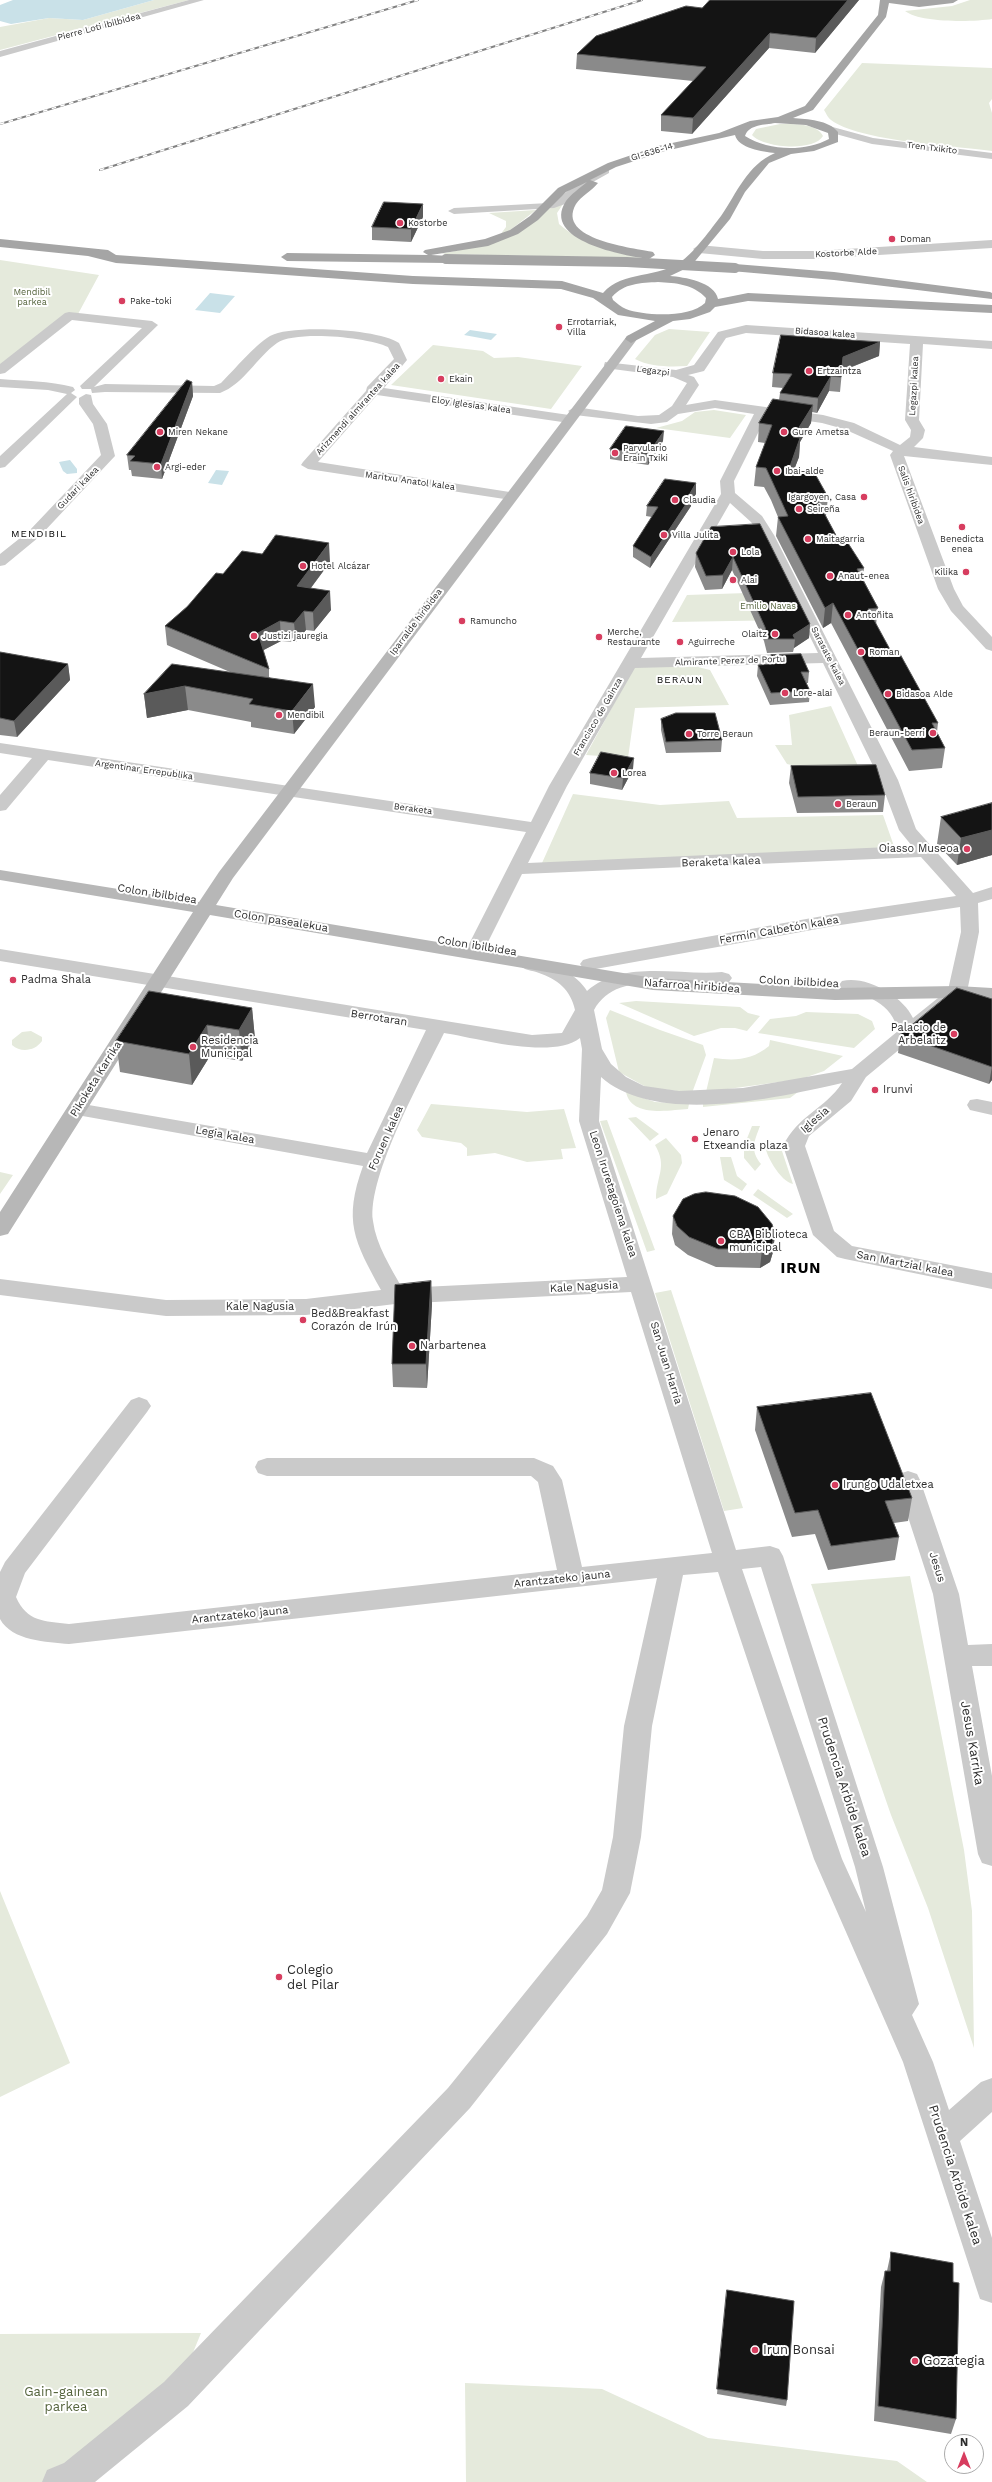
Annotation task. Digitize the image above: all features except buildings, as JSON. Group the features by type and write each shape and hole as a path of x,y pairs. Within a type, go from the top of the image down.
{"main road":[{"path":"883,15 885,0"},
{"path":"889,0 919,4"},
{"path":"775,120 809,108 883,15 898,8 953,0"},
{"path":"809,108 811,116 817,124"},
{"path":"775,120 817,124 829,129 834,136 830,143 814,149 790,150 765,161 740,191 726,217 688,263 669,272 613,288 606,297 610,305 646,317 672,318 697,313 711,304 738,298 758,297 992,309"},
{"name":"GI-636-14","path":"611,167 662,148 742,129 754,123 775,120"},
{"path":"742,129 740,137 754,145 764,154 765,161"},
{"name":"GI-636-14","path":"693,141 754,145 790,150"},
{"path":"372,258 391,254 450,250 488,242 524,226 562,190 611,167"},
{"path":"611,167 580,191 571,202 566,212 568,222 582,236 601,244 649,255 735,268"},
{"path":"0,243 93,254 116,259 413,280 557,285 590,292 610,305 628,323 631,339"},
{"path":"93,254 255,256"},
{"path":"278,257 446,258 627,262 735,268 873,280 992,296"},
{"path":"688,263 690,274 712,297 711,304"},
{"path":"644,279 676,280 702,288"},
{"name":"Iparralde hiribidea","path":"206,905 289,791 610,365 631,339 649,327 672,318"},
{"name":"Colon ibilbidea","path":"0,869 206,905"},
{"name":"Colon ibilbidea","path":"0,875 649,973 957,992"},
{"name":"Colon pasealekua","path":"206,905 358,933"},
{"name":"Pikoketa Karrika","path":"0,1229 206,905"},
{"name":"Nafarroa hiribidea","path":"512,960 623,980 683,987 879,995 957,992 992,994"}],"street":[{"name":"Pierre Loti ibilbidea","path":"0,54 199,0"},
{"name":"Tren Txikito","path":"829,129 872,141 992,156"},
{"name":"Tren Txikito","path":"830,143 872,141"},
{"path":"562,190 530,202 454,211 543,208 561,202 580,185 611,167"},
{"name":"Kostorbe Alde","path":"699,249 764,255 814,255 992,244"},
{"path":"0,370 69,316 152,325 90,391 69,393 48,386 0,383"},
{"name":"Bidasoa kalea","path":"676,374 699,368 722,335 733,330 770,329 992,345"},
{"name":"Arizmendi almirantea kalea","path":"90,391 104,388 215,390 226,386 271,341 279,336 295,333 371,339 390,344 400,351 401,360 372,390 308,465"},
{"name":"Legazpi kalea","path":"904,450 916,438 918,430 912,420 917,340"},
{"name":"Legazpi","path":"610,365 676,374 690,380 696,392 715,404"},
{"path":"675,411 692,384"},
{"name":"Eloy Iglesias kalea","path":"372,390 572,415 653,420 664,418 675,411"},
{"name":"Gudari kalea","path":"0,562 34,534 108,456 100,424 86,404 90,391"},
{"path":"0,464 69,393"},
{"path":"675,411 715,404"},
{"name":"Salis hiribidea","path":"715,404 824,419 849,426 872,435 887,445 904,450"},
{"path":"728,494 727,480 763,410"},
{"path":"904,450 992,461"},
{"name":"Salis hiribidea","path":"904,450 897,455 946,589 956,608 992,646"},
{"name":"Maritxu Anatol kalea","path":"308,465 511,496"},
{"name":"Sarasate kalea","path":"728,494 757,519 767,535 830,658 889,780 908,830 969,900"},
{"name":"Francisco de Gainza","path":"478,946 558,786 728,494"},
{"name":"Almirante Perez de Portu","path":"630,663 830,658"},
{"name":"Argentinar Errepublika","path":"0,748 289,791"},
{"path":"0,806 44,755"},
{"name":"Beraketa","path":"289,791 537,828"},
{"name":"Beraketa kalea","path":"516,869 926,851"},
{"name":"Fermín Calbetón kalea","path":"590,964 834,920 969,900 992,893"},
{"path":"957,992 970,932 969,900"},
{"name":"Colon pasealekua","path":"358,933 371,938 512,960"},
{"name":"Berrotaran","path":"0,955 157,982 532,1041 552,1042 573,1033 584,1010"},
{"name":"Leon Iruretagoiena kalea","path":"512,960 547,969 567,980 580,994 592,1048 589,1122 641,1284"},
{"path":"584,1010 588,1002 601,990 623,980 652,977 708,980 722,978"},
{"path":"849,985 879,995 902,1013 907,1023 908,1033"},
{"name":"Iglesia","path":"824,1235 794,1146 800,1133 844,1096 859,1073 957,992"},
{"name":"Foruen kalea","path":"395,1296 370,1248 362,1221 362,1200 374,1161 437,1027"},
{"path":"592,1048 604,1069 628,1086 661,1097 680,1099 785,1089 859,1073"},
{"name":"Legia kalea","path":"77,1109 374,1161"},
{"name":"San Martzial kalea","path":"824,1235 845,1252 992,1281"},
{"name":"Kale Nagusia","path":"0,1287 166,1308 306,1307 395,1296 641,1284"},
{"name":"San Juan Harria","path":"641,1284 690,1442"},
{"name":"Arantzateko jauna","path":"139,1406 14,1569 3,1598 12,1618 35,1631 69,1634 728,1561"},
{"name":"Prudencia Arbide kalea","path":"690,1442 728,1561 828,1859 918,2062 944,2135 992,2287"},
{"path":"267,1467 534,1467 544,1472 550,1480 572,1578"},
{"name":"Jesus","path":"908,1480 946,1594 956,1656"},
{"name":"Prudencia Arbide kalea","path":"728,1561 770,1556 869,1867 918,2062"},
{"path":"59,2482 76,2475 176,2394 202,2368 459,2098 597,1925 616,1893 627,1837 638,1726 672,1567"},
{"path":"956,1656 992,1655"},
{"name":"Jesus Karrika","path":"956,1656 992,1854"},
{"path":"944,2135 992,2092"}],"green space":[{"path":"154,0 189,0 0,50 0,27 49,18 83,20"},
{"path":"970,0 992,0 992,19 972,21 934,20 912,15 905,11 952,6"},
{"path":"862,63 992,68 992,99 989,103 992,113 992,151 932,145 884,138 844,127 831,120 824,110"},
{"path":"780,124 810,126 820,132 823,136 818,141 810,144 788,146 766,143 752,135 756,129"},
{"path":"563,204 557,213 559,224 568,231 598,247 643,258 441,254 496,242 548,209"},
{"path":"536,210 509,231 500,235 506,227 506,221 489,213"},
{"name":"Mendibil parkea","path":"0,260 99,275 78,314 0,366"},
{"path":"669,329 710,332 687,366 654,365 635,359 655,335"},
{"path":"433,345 483,351 494,358 518,357 582,366 551,409 391,385"},
{"path":"714,410 746,415 730,438 656,428 682,421 695,412"},
{"name":"Emilio Navas","path":"777,592 791,620 672,622 687,595"},
{"path":"694,666 710,670 729,705 635,708 628,758 586,755 634,667"},
{"path":"831,706 858,766 805,768 787,764 775,745 792,745 789,715"},
{"path":"573,794 660,805 729,801 737,818 883,815 895,849 542,863"},
{"path":"636,1001 740,1007 748,1013 760,1016 747,1031 735,1028 721,1028 694,1036 619,1003"},
{"path":"610,1010 703,1045 706,1055 692,1093 646,1087 619,1072 606,1018"},
{"path":"806,1012 858,1014 872,1021 875,1029 854,1048 758,1033 770,1019 796,1016"},
{"path":"31,1031 42,1037 42,1041 36,1047 24,1050 16,1048 12,1045 12,1040 22,1032"},
{"path":"770,1040 843,1056 824,1071 801,1079 706,1092 714,1058 736,1059 750,1057 763,1051 769,1046"},
{"path":"626,1092 655,1102 689,1104 688,1109 652,1111 643,1109 635,1106 629,1100"},
{"path":"798,1092 790,1098 703,1107 703,1103"},
{"path":"431,1104 527,1112 564,1109 576,1148 561,1149 563,1159 527,1162 495,1153 467,1156 467,1148 461,1143 422,1137 417,1130"},
{"path":"636,1117 659,1134 650,1141 628,1118"},
{"path":"607,1120 655,1250 647,1252 600,1121"},
{"path":"752,1126 760,1126 756,1137 754,1150 761,1164 755,1171 744,1158 744,1146"},
{"path":"666,1138 681,1155 682,1163 667,1194 656,1199 661,1159 655,1145"},
{"path":"765,1141 779,1142 793,1184 788,1182 778,1173 767,1152"},
{"path":"720,1157 731,1157 737,1176 747,1184 742,1191 724,1180"},
{"path":"0,1172 13,1175 0,1194"},
{"path":"758,1189 793,1214 787,1218 753,1195"},
{"path":"671,1290 743,1508 724,1511 655,1293"},
{"path":"910,1576 964,1850 972,1911 974,2048 928,1908 891,1815 811,1584"},
{"path":"0,1891 70,2063 0,2097"},
{"name":"Gain-gainean parkea","path":"201,2333 176,2394 59,2482 0,2482 0,2334"},
{"path":"465,2383 602,2389 708,2438 897,2461 927,2482 466,2482"}],"water":[{"path":"13,0 154,0 83,20 49,18 11,24 0,21 0,5"},
{"path":"210,293 235,296 220,313 195,310"},
{"path":"470,330 497,334 491,340 464,335"},
{"path":"70,460 77,469 77,473 67,474 63,471 59,462"},
{"path":"216,470 229,471 222,485 208,483"}],"railway":[{"path":"0,124 418,0"},
{"path":"100,170 642,0"}],"place":[{"name":"Kostorbe","path":"400,223"},
{"name":"Doman","path":"892,239"},
{"name":"Pake-toki","path":"122,301"},
{"name":"Errotarriak, Villa","path":"559,327"},
{"name":"Ertzaintza","path":"809,371"},
{"name":"Ekain","path":"441,379"},
{"name":"Miren Nekane","path":"160,432"},
{"name":"Gure Ametsa","path":"784,432"},
{"name":"Parvulario Erain Txiki","path":"615,453"},
{"name":"Argi-eder","path":"157,467"},
{"name":"Ibai-alde","path":"777,471"},
{"name":"Igargoyen, Casa","path":"864,497"},
{"name":"Claudia","path":"675,500"},
{"name":"Seireña","path":"799,509"},
{"name":"Benedicta enea","path":"962,527"},
{"name":"Villa Julita","path":"664,535"},
{"name":"Maitagarria","path":"808,539"},
{"name":"Lola","path":"733,552"},
{"name":"Hotel Alcázar","path":"303,566"},
{"name":"Kilika","path":"966,572"},
{"name":"Anaut-enea","path":"830,576"},
{"name":"Alai","path":"733,580"},
{"name":"Antoñita","path":"848,615"},
{"name":"Ramuncho","path":"462,621"},
{"name":"Olaitz","path":"775,634"},
{"name":"Justizi jauregia","path":"254,636"},
{"name":"Merche, Restaurante","path":"599,637"},
{"name":"Aguirreche","path":"680,642"},
{"name":"Roman","path":"861,652"},
{"name":"Lore-alai","path":"785,693"},
{"name":"Bidasoa Alde","path":"888,694"},
{"name":"Mendibil","path":"279,715"},
{"name":"Beraun-berri","path":"933,733"},
{"name":"Torre Beraun","path":"689,734"},
{"name":"Lorea","path":"614,773"},
{"name":"Beraun","path":"838,804"},
{"name":"Oiasso Museoa","path":"967,849"},
{"name":"Padma Shala","path":"13,980"},
{"name":"Palacio de Arbelaitz","path":"954,1034"},
{"name":"Residencia Municipal","path":"193,1047"},
{"name":"Irunvi","path":"875,1090"},
{"name":"Jenaro Etxeandia plaza","path":"695,1139"},
{"name":"CBA Biblioteca municipal","path":"721,1241"},
{"name":"Bed&Breakfast Corazón de Irún","path":"303,1320"},
{"name":"Narbartenea","path":"412,1346"},
{"name":"Irungo Udaletxea","path":"835,1485"},
{"name":"Colegio del Pilar","path":"279,1977"},
{"name":"Irun Bonsai","path":"755,2350"},
{"name":"Gozategia","path":"915,2361"}],"district":[{"name":"MENDIBIL","path":"39,534"},
{"name":"BERAUN","path":"680,680"},
{"name":"IRUN","path":"801,1269"}]}
